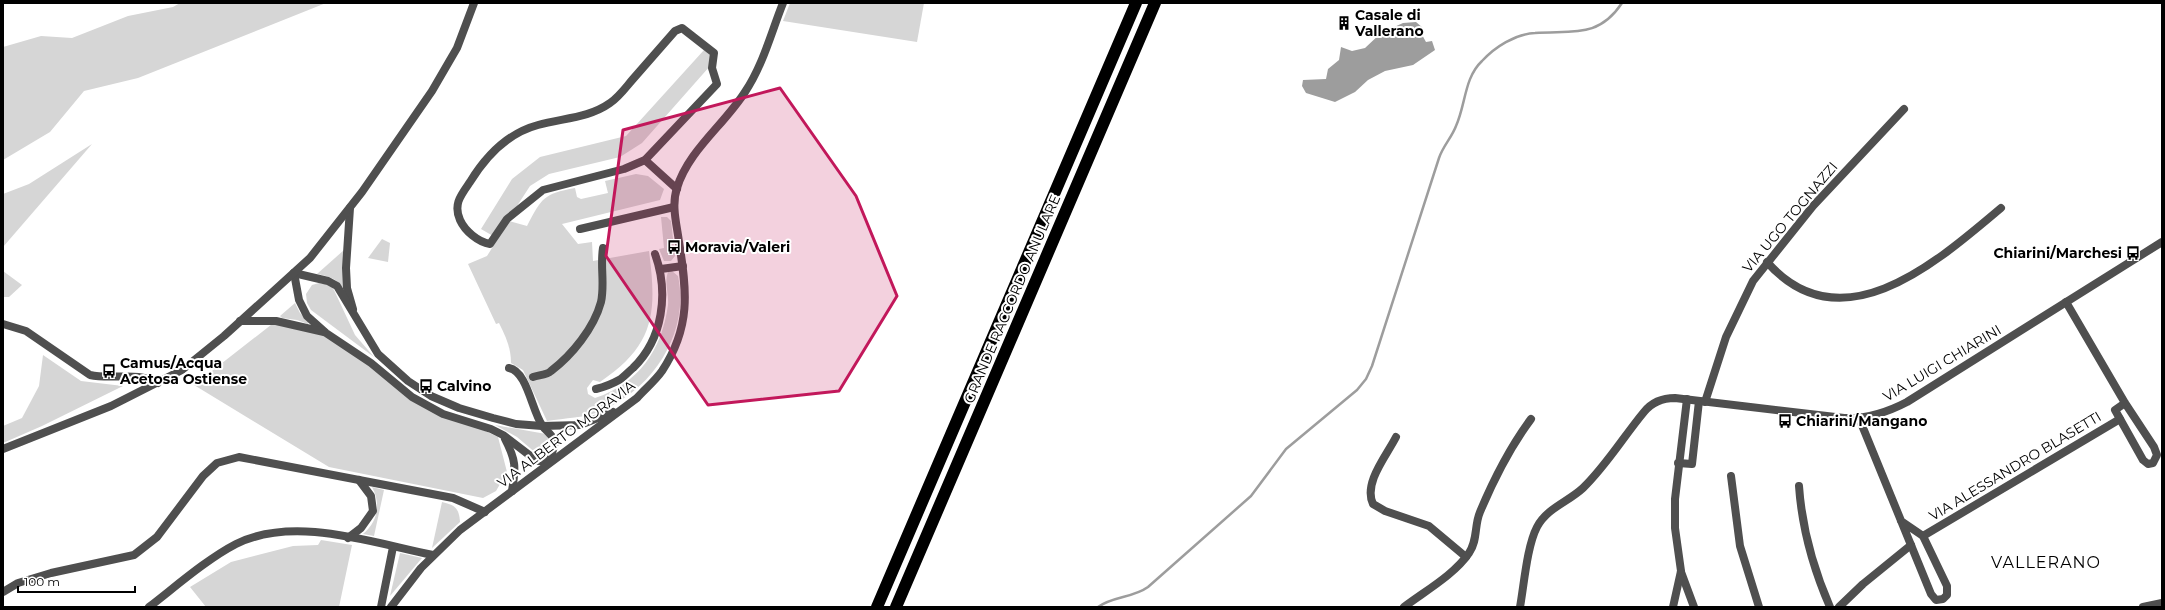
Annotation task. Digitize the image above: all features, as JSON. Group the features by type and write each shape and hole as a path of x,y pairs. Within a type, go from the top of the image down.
{"highway":[{"name":"GRANDE RACCORDO ANULARE","path":"877,607 1136,3"},
{"name":"GRANDE RACCORDO ANULARE","path":"896,607 1155,3"}],"street":[{"path":"3,449 111,406 158,383 192,362 310,258 350,207 432,91 457,48 474,3"},
{"name":"VIA ALBERTO MORAVIA","path":"391,607 406,586 433,555 460,530 550,461 637,398 661,372 675,347 685,313 683,266 674,207 677,188 685,169 694,156 733,109 749,86 759,66 783,3"},
{"path":"682,28 687,30 714,53 712,68 716,84 645,160 624,169 543,190 507,219 490,244 485,243 469,232 461,222 457,211 457,201 485,161 494,151 513,136 537,125 599,111 615,100 677,29 682,28"},
{"name":"VIA UGO TOGNAZZI","path":"1702,402 1734,319 1753,281 1813,206 1904,109"},
{"path":"645,160 677,188"},
{"path":"350,207 346,268 347,288 357,320"},
{"path":"580,229 674,207"},
{"path":"1767,262 1782,278 1800,288 1836,299 1860,297 1899,281 1936,260 2000,208"},
{"name":"VIA LUIGI CHIARINI","path":"1520,607 1534,535 1543,518 1586,484 1650,405 1667,398 1820,417 1860,418 1888,411 1907,402 2162,242"},
{"path":"533,376 550,372 585,336 600,303 604,274 601,259 604,248"},
{"path":"596,390 620,380 645,356 659,322 662,308 661,269 655,254"},
{"path":"661,269 683,266"},
{"path":"294,273 328,281 337,286 378,354 408,381 431,396 459,408 516,424 542,426 580,425 624,408"},
{"path":"294,273 299,300 306,316 370,363 412,397 443,414 491,429 503,435 537,461 550,461 555,442 551,433 542,426 520,374 509,368"},
{"path":"2066,302 2125,403 2156,452 2157,458 2154,463 2148,464 2143,460 2115,410 2125,403"},
{"path":"240,321 276,321 326,332"},
{"path":"3,324 26,331 90,375 101,377 144,377 158,383"},
{"path":"1687,400 1678,462 1674,513 1681,571 1694,607"},
{"path":"1678,462 1692,464 1702,402"},
{"path":"1860,418 1902,521 1910,545 1932,596 1938,600 1945,598 1947,593 1946,584 1923,536 1902,521"},
{"path":"1404,607 1453,570 1466,557 1475,542 1477,520 1482,509 1514,445 1530,419"},
{"name":"VIA ALESSANDRO BLASETTI","path":"1923,536 2120,419"},
{"path":"503,435 514,455 515,472 512,491"},
{"path":"1396,437 1373,480 1371,495 1373,504 1385,511 1429,526 1466,557"},
{"path":"3,592 18,584 51,572 134,555 157,537 203,476 217,463 239,457 453,498 485,512"},
{"path":"1731,476 1740,546 1758,607"},
{"path":"348,538 361,528 373,511 371,496 359,480"},
{"path":"1799,486 1802,519 1808,547 1830,607"},
{"path":"149,607 236,544 252,539 300,530 433,555"},
{"path":"1840,607 1863,584 1910,545"},
{"path":"381,607 393,547"},
{"path":"1673,607 1681,571"},
{"path":"2143,607 2162,603"}],"highlighted area":[{"path":"780,88 856,196 897,296 839,391 708,405 606,256 623,130"}],"shaded area":[{"path":"180,3 326,3 138,78 84,91 50,132 3,160 3,47 41,36 72,38 128,16 173,7"},
{"path":"790,3 924,3 917,42 783,21"},
{"path":"1416,22 1423,28 1421,33 1426,42 1432,41 1435,50 1413,65 1385,71 1368,80 1355,92 1335,102 1306,93 1302,86 1303,80 1326,79 1328,69 1339,60 1341,47 1352,51 1365,48 1381,33 1403,23"},
{"path":"704,50 711,56 710,66 642,143 620,157 549,174 530,186 517,206 507,214 493,236 481,229 512,179 540,157 626,136"},
{"path":"92,144 3,247 3,194 29,184"},
{"path":"636,174 648,176 664,189 660,200 562,224 578,244 592,242 593,261 649,251 652,310 642,341 632,355 618,368 600,382 593,380 587,388 588,394 595,398 624,384 645,363 654,351 665,321 668,305 667,276 668,272 672,271 678,276 680,297 678,318 673,338 664,357 651,374 637,389 620,401 601,411 588,415 547,421 523,370 511,363 509,347 504,333 499,323 496,324 468,264 487,256 509,221 527,226 540,203 550,195 575,188 577,197 581,199 608,193 605,181"},
{"path":"661,217 667,217 671,221 675,256 671,261 664,261 659,249 664,248"},
{"path":"382,239 390,243 388,262 368,258"},
{"path":"344,250 346,295 344,290 335,280 327,276 317,274"},
{"path":"3,271 22,285 9,297 3,297"},
{"path":"319,283 330,285 334,290 355,335 374,357 311,310 307,303 306,294 312,285"},
{"path":"295,303 300,313 309,322 308,324 297,320 282,318 280,316"},
{"path":"276,321 336,338 412,397 498,437 507,472 496,491 483,498 329,467 194,385"},
{"path":"43,355 81,381 123,386 42,426 3,443 3,426 22,418 39,386"},
{"path":"495,425 546,434 550,444 548,450 537,454 517,437"},
{"path":"372,487 384,490 374,536 363,534 375,518 377,506 375,493"},
{"path":"442,502 450,504 456,508 459,513 460,522 432,548"},
{"path":"321,540 352,545 339,607 206,607 190,587 231,562 293,546 318,545"},
{"path":"400,553 422,558 390,596"}],"waterway":[{"path":"1098,607 1104,603 1142,591 1148,587 1251,496 1286,449 1357,390 1366,379 1372,366 1439,158 1456,126 1468,83 1476,68 1482,61 1499,46 1520,36 1535,33 1572,32 1594,28 1613,15 1622,3"}],"place":[{"name":"Casale di Vallerano","path":"1344,23"},
{"name":"Moravia/Valeri","path":"674,247"},
{"name":"Chiarini/Marchesi","path":"2133,253"},
{"name":"Camus/Acqua Acetosa Ostiense","path":"109,371"},
{"name":"Calvino","path":"426,386"},
{"name":"Chiarini/Mangano","path":"1785,421"}],"district":[{"name":"VALLERANO","path":"2046,562"}]}
